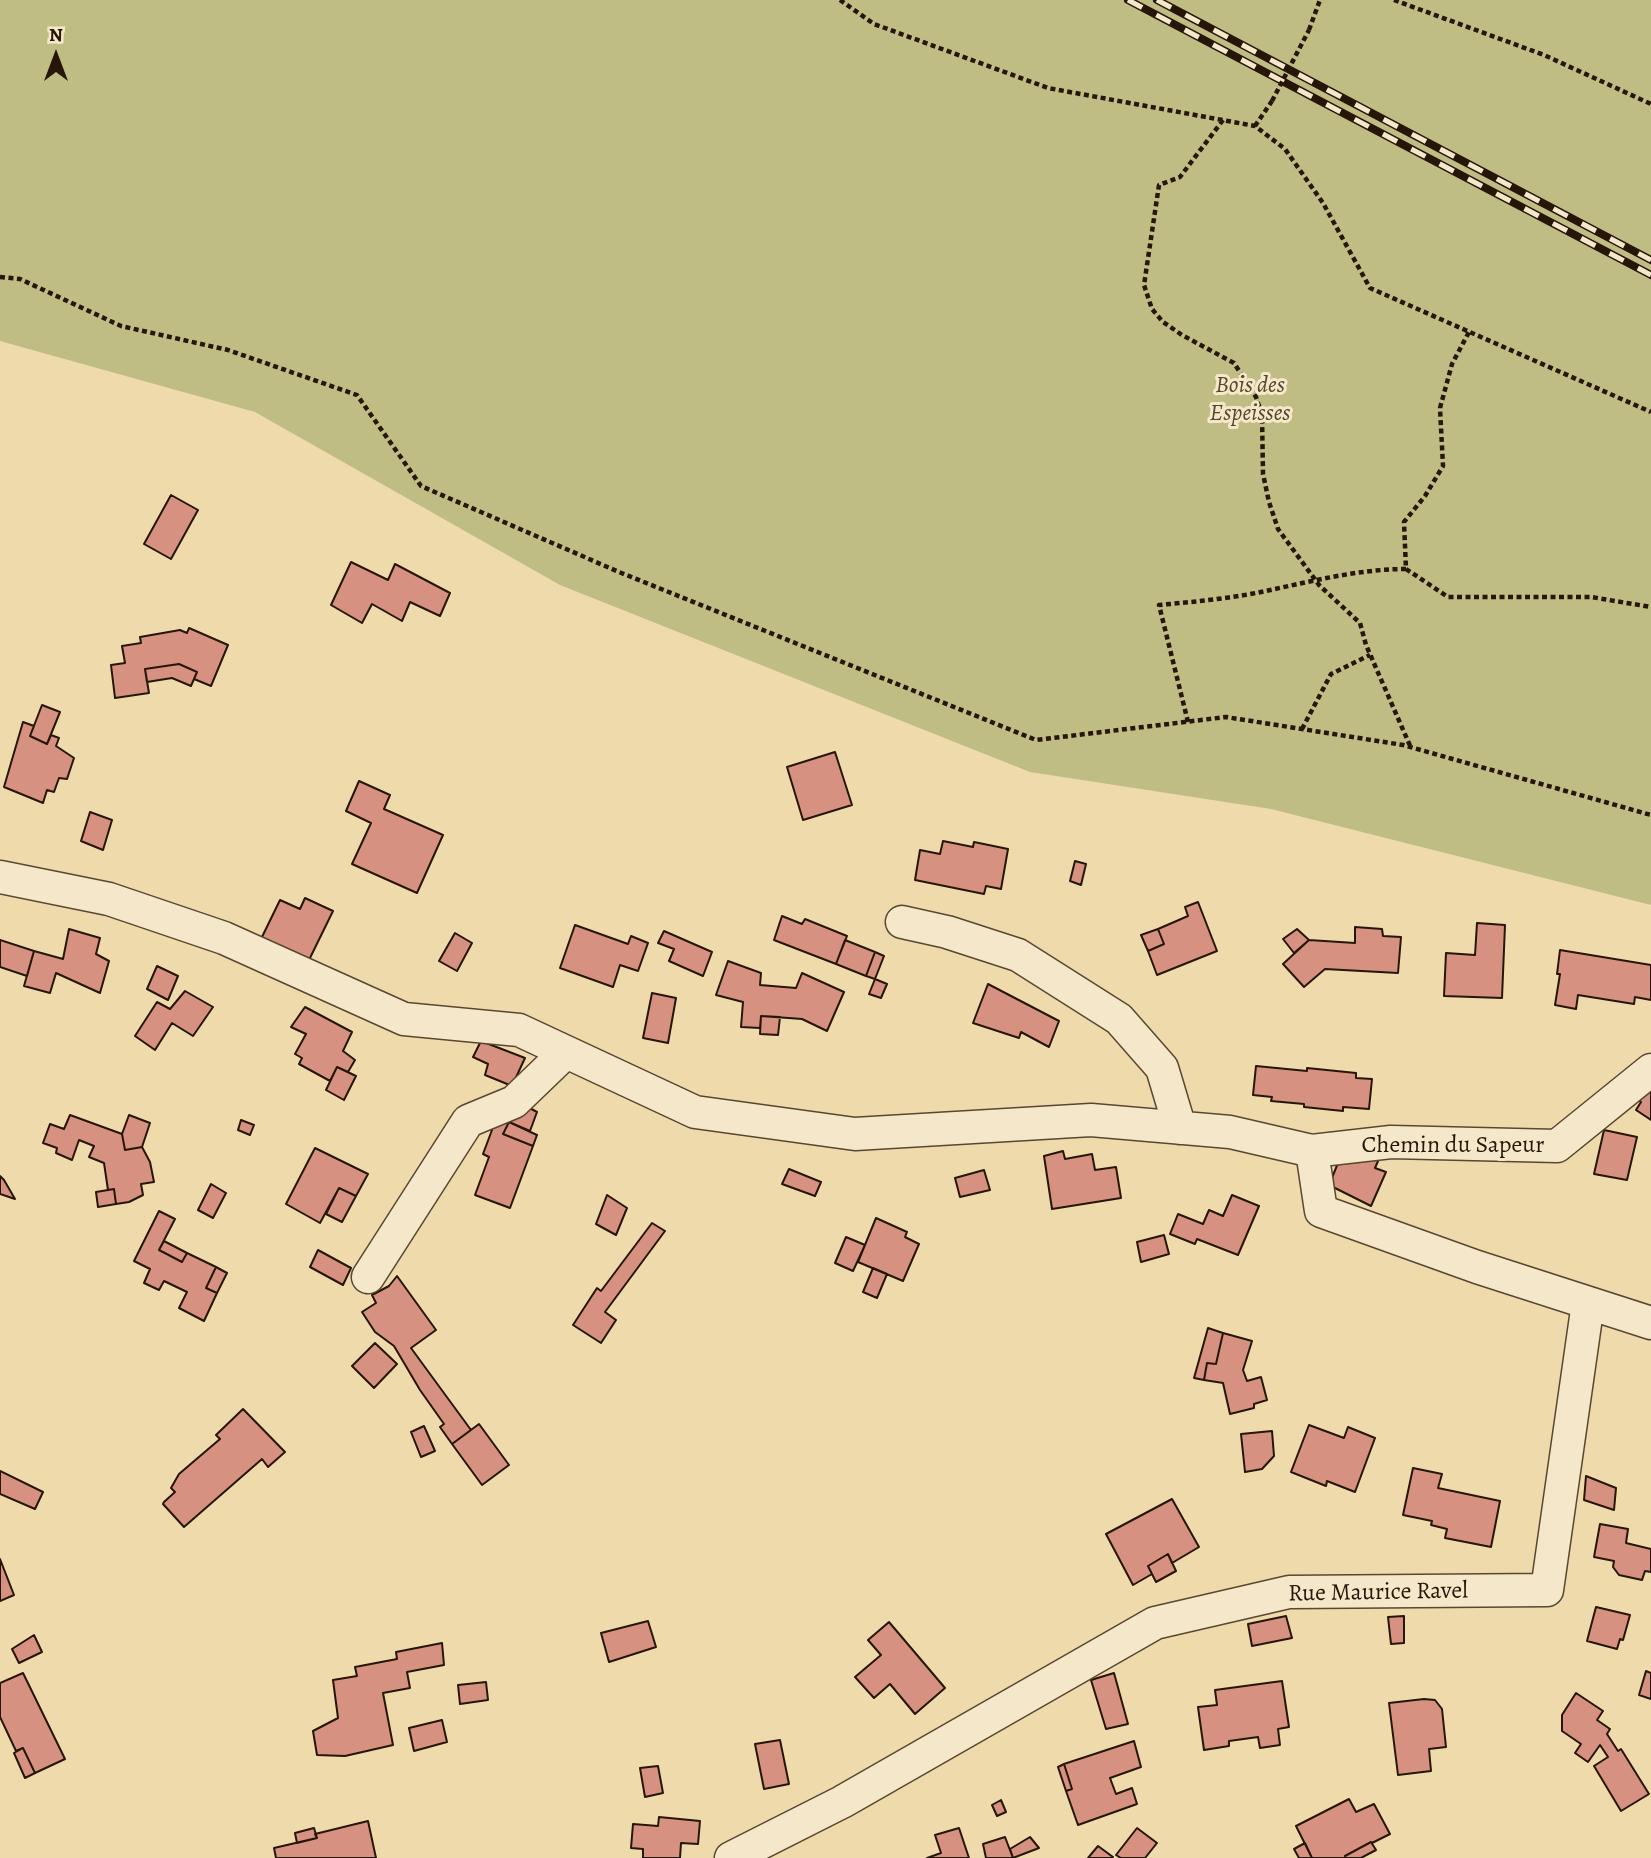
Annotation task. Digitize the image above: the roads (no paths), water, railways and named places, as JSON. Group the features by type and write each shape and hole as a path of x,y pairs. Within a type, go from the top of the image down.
{"street":[{"name":"Chemin du Sapeur","path":"0,877 109,899 225,938 404,1019 519,1030 695,1112 855,1134 1091,1120 1230,1132 1312,1151 1391,1142 1558,1146 1651,1070"},
{"path":"902,922 947,932 1018,955 1119,1019 1162,1068 1180,1128"},
{"path":"368,1278 468,1121 514,1102 566,1052"},
{"path":"1312,1151 1321,1212 1477,1267 1651,1323"},
{"name":"Rue Maurice Ravel","path":"731,1858 842,1802 1155,1623 1289,1592 1547,1590 1588,1303"}],"railway":[{"path":"1128,0 1651,275"},
{"path":"1157,0 1651,260"}],"park label":[{"name":"Bois des Espeisses","path":"1250,400"}]}
